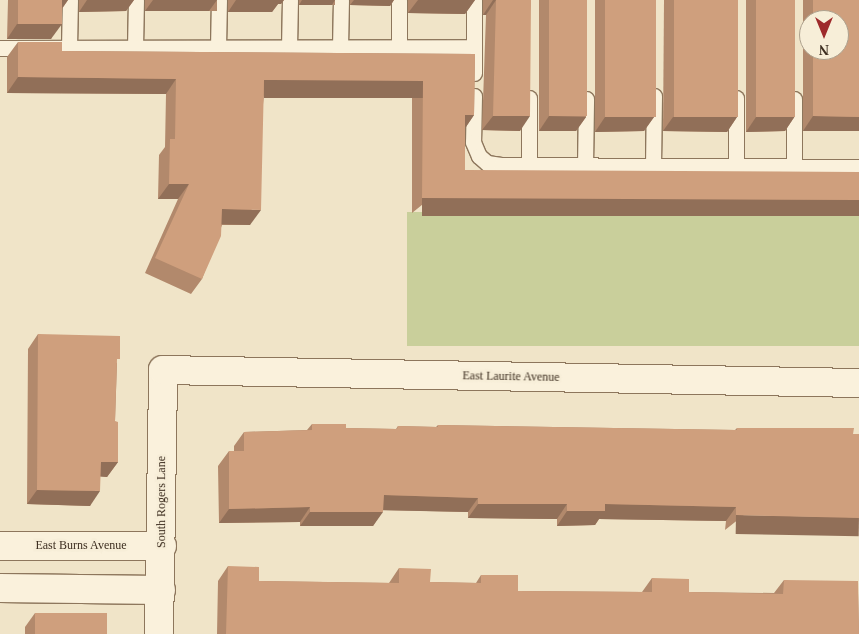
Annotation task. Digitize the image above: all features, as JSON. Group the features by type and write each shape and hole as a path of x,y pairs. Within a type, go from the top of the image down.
{"street":[{"name":"East Laurite Avenue","path":"162,370 859,383"},
{"name":"South Rogers Lane","path":"159,634 162,546 162,370"},
{"name":"East Burns Avenue","path":"0,546 162,546"},
{"path":"0,588 160,590"}],"lane":[{"path":"69,47 70,0"},
{"path":"135,47 136,0"},
{"path":"218,47 219,0"},
{"path":"289,47 290,0"},
{"path":"340,47 341,0"},
{"path":"399,0 399,47"},
{"path":"474,0 473,142 480,156 487,163 585,166 859,167"},
{"path":"0,48 474,47"},
{"path":"653,166 654,78"},
{"path":"736,78 736,167"},
{"path":"529,164 530,87"},
{"path":"585,166 586,88"},
{"path":"794,88 794,167"}],"green space":[{"path":"407,212 859,212 859,346 407,346"}],"building":[{"path":"18,0 62,0 62,24 18,24"},
{"path":"496,0 531,0 530,116 493,116"},
{"path":"549,0 587,0 587,116 549,116"},
{"path":"605,0 656,0 656,117 605,117"},
{"path":"674,0 738,0 738,117 674,117"},
{"path":"756,0 795,0 795,117 756,117"},
{"path":"813,0 859,0 859,117 813,116 813,60 849,60 849,10 813,10"},
{"path":"18,42 62,42 62,51 475,54 474,115 465,115 465,170 859,172 859,200 422,198 423,81 264,80 261,210 222,209 221,236 202,279 155,258 189,184 169,184 170,139 175,139 176,79 18,77"},
{"path":"38,334 120,336 120,359 117,359 115,421 118,422 118,462 101,462 100,491 37,490"},
{"path":"312,424 346,424 346,428 397,429 398,426 438,427 438,425 737,430 737,428 854,428 853,434 859,434 859,518 736,515 736,507 605,504 605,511 567,511 567,504 478,504 478,498 384,495 383,512 310,512 310,507 229,509 229,451 244,451 244,432 312,430"},
{"path":"228,566 259,567 259,581 399,583 399,568 431,569 430,582 481,583 481,575 518,575 518,591 652,592 652,578 689,579 689,592 783,594 784,580 858,581 859,634 226,634"},
{"path":"35,613 107,613 107,634 35,634"}]}
